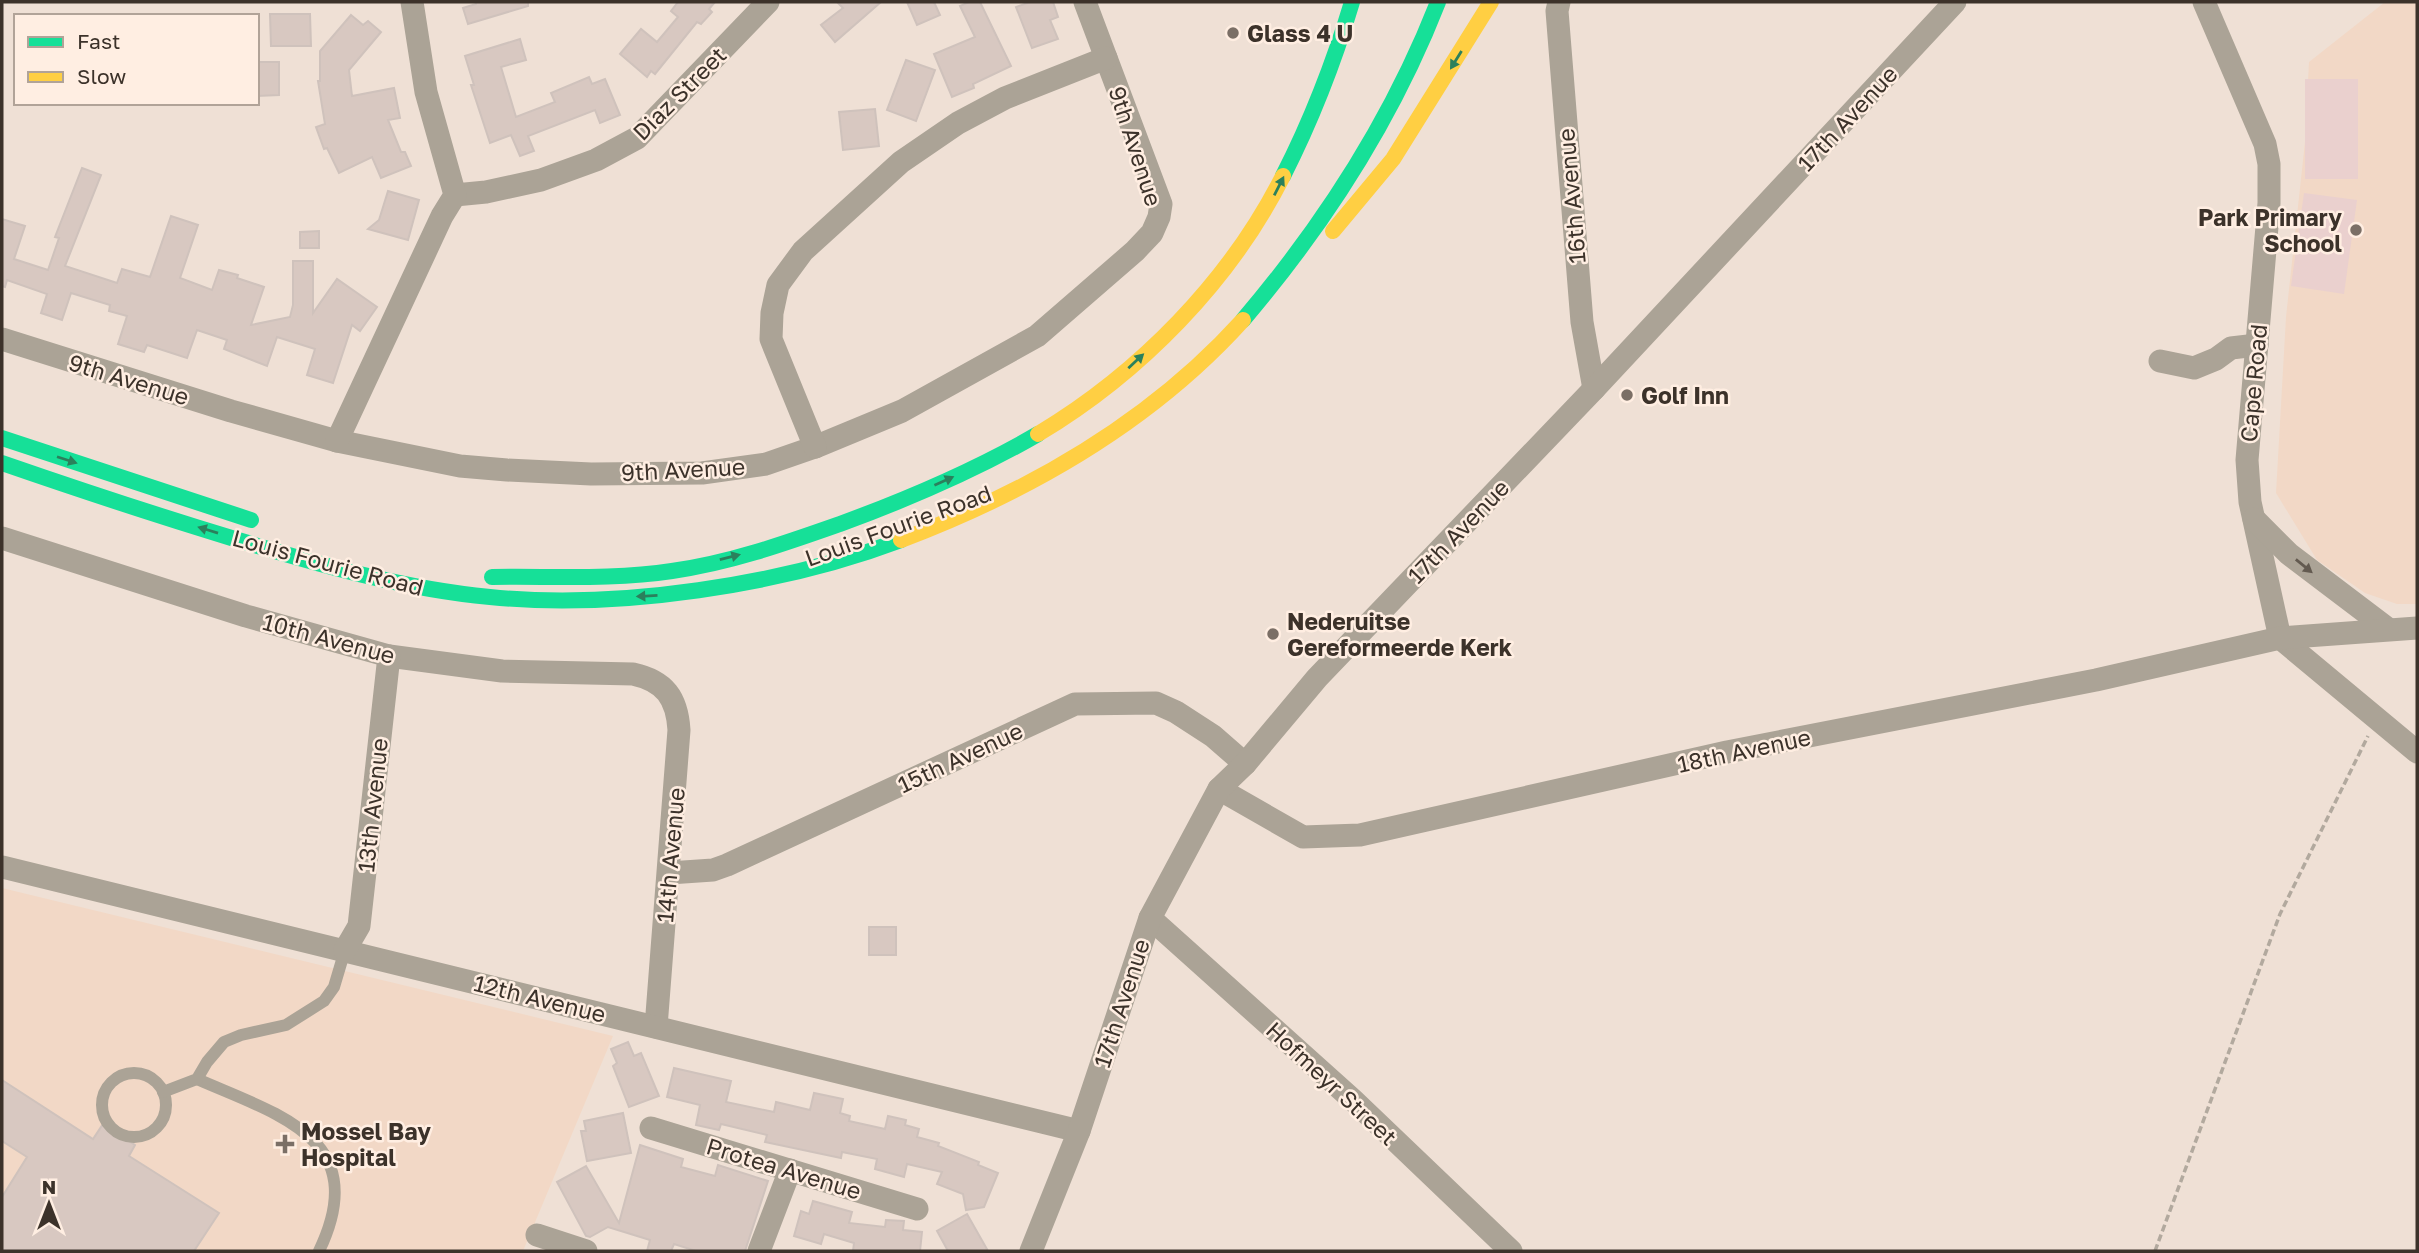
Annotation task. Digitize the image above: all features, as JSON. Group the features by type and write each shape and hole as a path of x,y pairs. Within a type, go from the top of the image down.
{"main road":[{"name":"Louis Fourie Road","path":"1329,206 1295,253 1256,297 1191,360 1081,443 962,507 872,540 787,565 727,576 590,584 486,577 625,575 673,570 735,556 839,524 890,505 951,479 1054,424 1132,366 1178,321 1230,261 1272,200 1312,121 1342,40 1352,2"},
{"name":"Louis Fourie Road","path":"2,463 318,565 444,592 536,600 664,595 790,575 874,551 966,516 1029,485 1087,451 1199,367 1260,302 1299,253 1385,114 1438,2"},
{"path":"1199,367 1281,296 1394,159 1491,2"},
{"name":"Louis Fourie Road","path":"2,439 264,524"}],"street":[{"path":"337,442 442,216 455,195 426,92 412,2"},
{"name":"Diaz Street","path":"455,195 486,192 541,180 596,160 637,138 768,2"},
{"name":"9th Avenue","path":"2,339 337,442 460,466 506,471 591,474 702,473 766,464 902,411 1037,336 1152,233 1161,204 1085,2"},
{"name":"16th Avenue","path":"1559,2 1557,11 1582,322 1594,389"},
{"name":"17th Avenue","path":"1031,1251 1079,1131 1150,918 1219,789 1245,764 1317,678 1594,389 1955,2"},
{"name":"Cape Road","path":"2204,2 2265,144 2269,164 2269,203 2247,460 2254,519 2280,638"},
{"path":"815,447 771,339 772,313 778,285 803,251 901,162 958,123 1005,99 1106,58"},
{"path":"2160,361 2194,368 2216,359 2231,348 2257,345"},
{"path":"2254,519 2290,554 2388,629"},
{"name":"10th Avenue","path":"2,538 246,616 389,656 502,671 633,674 648,677 663,688"},
{"path":"2280,638 2417,628"},
{"path":"2280,638 2417,752"},
{"name":"18th Avenue","path":"1219,789 1303,837 1360,835 1727,752 2096,680 2280,638"},
{"name":"13th Avenue","path":"345,950 359,926 389,656"},
{"name":"14th Avenue","path":"656,1027 679,730 678,715 663,688"},
{"name":"15th Avenue","path":"669,873 713,870 727,865 1075,704 1156,703 1195,724 1245,764"},
{"name":"12th Avenue","path":"2,867 1079,1131"},
{"name":"Hofmeyr Street","path":"1150,918 1353,1100 1511,1251"},
{"name":"Protea Avenue","path":"651,1128 917,1209"},
{"path":"759,1251 790,1170"},
{"path":"537,1235 586,1251"}],"lane":[{"path":"163,1091 197,1079 224,1042 241,1035 286,1025 324,1000 334,987 345,950"},
{"path":"140,1074 157,1083 163,1091 166,1111 163,1121 148,1134 129,1137 119,1133 106,1119 103,1110 106,1091 120,1077 140,1074"},
{"path":"197,1079 284,1119 306,1132 325,1153 334,1174 334,1199 330,1228 319,1251"}],"path":[{"path":"2155,1251 2280,914 2376,719"}],"shaded area":[{"name":"Park Primary School","path":"2385,2 2417,2 2417,604 2397,604 2365,593 2317,560 2276,493 2286,317 2305,142 2309,62"},
{"path":"2305,79 2358,79 2358,179 2305,179"},
{"path":"2304,193 2357,200 2344,294 2291,286"},
{"name":"Mossel Bay Hospital","path":"2,888 613,1036 523,1251 2,1251"}],"building":[{"path":"476,2 528,2 528,6 468,24 463,8"},
{"path":"678,2 715,2 709,9 712,12 701,24 697,22 655,74 651,71 647,77 620,54 641,29 657,42 678,17 671,11"},
{"path":"837,2 881,2 835,42 821,25 843,8"},
{"path":"907,2 934,2 940,15 917,25"},
{"path":"969,2 980,2 1011,66 973,84 974,88 952,97 934,54 975,37 960,6"},
{"path":"1030,2 1053,2 1058,17 1050,20 1058,39 1032,48 1016,7"},
{"path":"270,14 310,14 311,46 271,46"},
{"path":"351,15 363,25 368,21 381,32 349,70 352,96 394,88 400,118 388,120 401,152 405,152 411,166 381,178 372,157 339,173 327,148 324,149 316,127 325,124 318,81 320,51"},
{"path":"520,39 526,60 501,67 516,117 555,102 551,93 589,77 592,84 605,79 620,115 600,123 595,110 528,136 534,151 520,156 511,135 490,143 471,85 474,85 465,56"},
{"path":"906,60 935,70 916,121 887,110"},
{"path":"259,62 279,62 279,95 259,96"},
{"path":"875,109 879,146 843,150 839,112"},
{"path":"82,168 101,175 65,266 117,283 122,269 150,277 171,216 198,225 180,278 212,290 219,270 264,287 251,325 290,317 293,305 293,261 313,261 313,313 337,279 377,307 360,331 352,325 333,383 307,375 315,349 277,337 267,366 224,349 227,340 197,330 187,358 147,345 144,352 118,344 127,316 109,311 110,305 71,293 62,320 41,313 47,294 7,280 5,287 2,286 2,219 25,226 14,259 48,270 59,238 55,237"},
{"path":"388,191 419,200 408,240 368,229 379,220"},
{"path":"319,231 319,248 300,248 300,232"},
{"path":"869,927 896,927 896,955 869,955"},
{"path":"628,1042 634,1056 641,1053 659,1096 629,1107 613,1066 617,1063 611,1049"},
{"path":"674,1068 731,1081 726,1102 774,1112 776,1102 810,1110 814,1093 843,1099 840,1113 850,1116 849,1121 885,1129 888,1116 906,1120 905,1125 919,1129 917,1137 939,1143 938,1146 979,1162 978,1165 998,1173 984,1207 966,1210 963,1194 937,1184 942,1172 907,1164 904,1177 875,1169 877,1159 842,1152 841,1158 765,1142 767,1135 721,1124 719,1130 696,1125 700,1105 667,1097"},
{"path":"2,1080 93,1139 103,1124 135,1145 129,1156 219,1213 194,1251 2,1251 2,1197 27,1157 2,1141"},
{"path":"623,1113 631,1153 587,1161 581,1131 586,1131 584,1121"},
{"path":"640,1145 683,1159 681,1167 715,1176 718,1165 768,1181 745,1251 696,1251 674,1244 671,1251 647,1251 650,1240 608,1227 590,1237 586,1236 557,1182 586,1166 619,1223"},
{"path":"813,1201 852,1212 849,1223 885,1227 886,1220 904,1221 903,1230 922,1232 920,1251 853,1251 854,1243 824,1234 821,1244 794,1236 801,1211 809,1214"},
{"path":"967,1214 988,1251 948,1251 937,1231"}],"traffic: fast":[{"path":"1283,176 1322,90 1352,2"},
{"path":"1243,320 1301,247 1354,169 1400,87 1438,2"},
{"path":"492,577 627,576 736,558 840,524 891,504 966,472 1038,434"},
{"path":"2,438 251,520"},
{"path":"2,463 179,522 332,567 394,582 490,597 591,600 698,590 804,570 901,540"}],"traffic: slow":[{"path":"1333,231 1393,159 1491,2"},
{"path":"1038,434 1112,383 1179,322 1237,252 1283,176"},
{"path":"901,540 995,500 1085,450 1169,391 1243,320"}],"place":[{"name":"Glass 4 U","path":"1233,33"},
{"name":"Park Primary School","path":"2356,230"},
{"name":"Golf Inn","path":"1627,395"},
{"name":"Nederuitse Gereformeerde Kerk","path":"1273,634"},
{"name":"Mossel Bay Hospital","path":"285,1144"}]}
